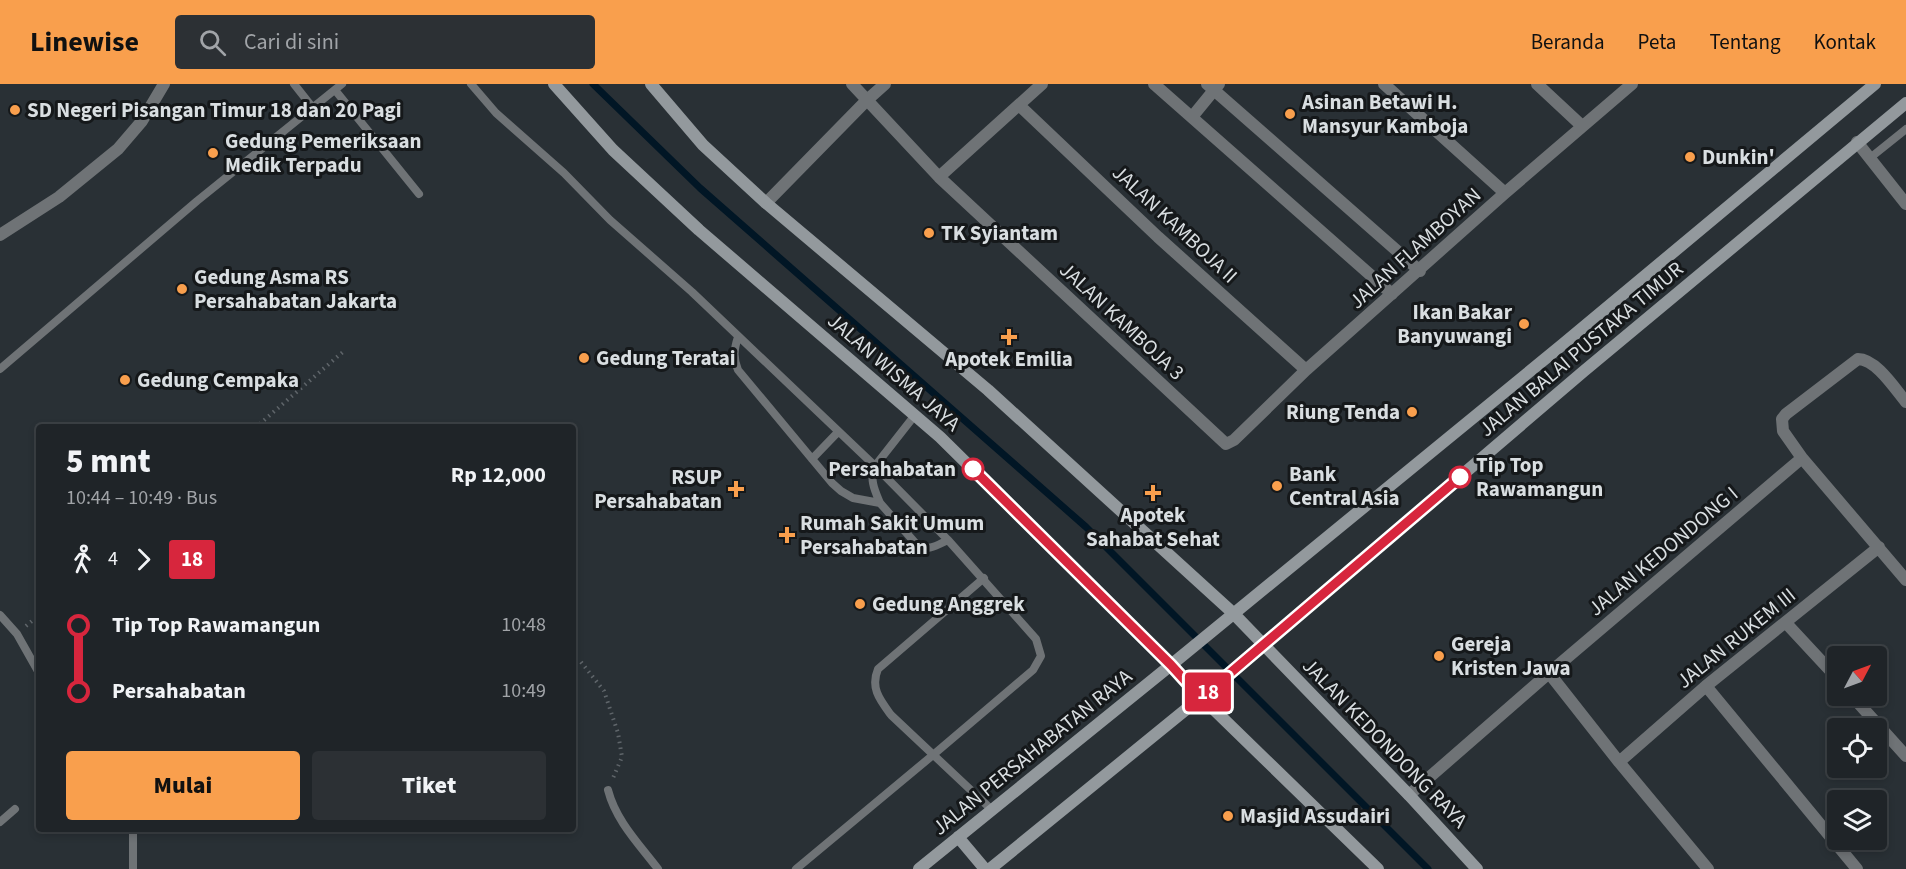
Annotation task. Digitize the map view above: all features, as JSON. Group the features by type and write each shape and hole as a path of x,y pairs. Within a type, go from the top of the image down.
{"street":[{"path":"0,235 58,197 118,149 142,121 164,84"},
{"name":"JALAN WISMA JAYA","path":"554,84 613,150 682,214 940,437 1175,662 1201,698 1375,868"},
{"path":"651,84 703,145 766,203 988,390 1233,613 1264,645"},
{"name":"JALAN KAMBOJA 3","path":"852,84 939,177 1227,444"},
{"path":"766,203 866,100 885,84"},
{"path":"939,177 1042,84"},
{"path":"1154,84 1392,294"},
{"path":"1384,84 1505,193"},
{"path":"1537,84 1582,126"},
{"name":"JALAN FLAMBOYAN","path":"1227,444 1234,440 1306,370 1505,193 1632,84"},
{"name":"JALAN BALAI PUSTAKA TIMUR","path":"1175,662 1875,84"},
{"path":"1192,117 1213,86 1420,271"},
{"name":"JALAN BALAI PUSTAKA TIMUR","path":"1201,698 1584,371 1906,103"},
{"name":"JALAN KAMBOJA II","path":"1019,105 1158,237 1306,370"},
{"path":"1857,142 1906,204"},
{"path":"1906,402 1874,364 1866,359 1858,358 1782,419 1783,431 1802,458 1906,580"},
{"name":"JALAN KEDONDONG I","path":"1410,795 1549,673 1802,458"},
{"name":"JALAN RUKEM III","path":"1619,762 1706,686 1879,548"},
{"path":"1786,623 1827,668"},
{"name":"JALAN KEDONDONG RAYA","path":"1264,645 1410,795 1477,869"},
{"name":"JALAN PERSAHABATAN RAYA","path":"918,869 1175,662"},
{"path":"1549,673 1708,869"},
{"path":"1706,686 1857,869"},
{"path":"990,869 1201,698"},
{"path":"1861,706 1906,756"},
{"path":"958,837 985,869"}],"lane":[{"path":"294,84 313,108"},
{"path":"0,369 197,201 342,84"},
{"path":"471,84 496,114 564,173 610,220 692,292 875,466 984,578 1036,639 1041,656 1033,670 796,869"},
{"path":"335,90 418,194"},
{"path":"1870,158 1906,129"},
{"path":"738,337 734,349 734,361 738,370 831,483 853,498 880,503"},
{"path":"915,415 875,466 872,473 873,486 880,503 918,546 925,549 931,548 948,540"},
{"path":"812,459 838,432"},
{"path":"984,578 878,669 874,677 874,687 891,715 992,810"},
{"path":"0,615 17,634 36,668"},
{"path":"608,790 618,818 658,869"},
{"path":"0,822 15,809"},
{"path":"133,832 133,869"}],"path":[{"path":"260,424 344,351"},
{"path":"581,662 604,691 618,733 622,757 608,790"}],"waterway":[{"path":"593,84 700,188 1086,527 1428,869"}],"bus line":[{"name":"18","path":"973,469 1171,665 1201,698 1460,477"}],"place":[{"name":"SD Negeri Pisangan Timur 18 dan 20 Pagi","path":"15,110"},
{"name":"Asinan Betawi H. Mansyur Kamboja","path":"1290,114"},
{"name":"Gedung Pemeriksaan Medik Terpadu","path":"213,153"},
{"name":"Dunkin'","path":"1690,157"},
{"name":"TK Syiantam","path":"929,233"},
{"name":"Gedung Asma RS Persahabatan Jakarta","path":"182,289"},
{"name":"Ikan Bakar Banyuwangi","path":"1524,324"},
{"name":"Apotek Emilia","path":"1009,337"},
{"name":"Gedung Teratai","path":"584,358"},
{"name":"Gedung Cempaka","path":"125,380"},
{"name":"Riung Tenda","path":"1412,412"},
{"name":"Persahabatan","path":"973,469"},
{"name":"Tip Top Rawamangun","path":"1460,477"},
{"name":"Bank Central Asia","path":"1277,486"},
{"name":"RSUP Persahabatan","path":"736,489"},
{"name":"Apotek Sahabat Sehat","path":"1153,493"},
{"name":"Rumah Sakit Umum Persahabatan","path":"787,535"},
{"name":"Gedung Anggrek","path":"860,604"},
{"name":"Gereja Kristen Jawa","path":"1439,656"},
{"name":"Masjid Assudairi","path":"1228,816"}]}
